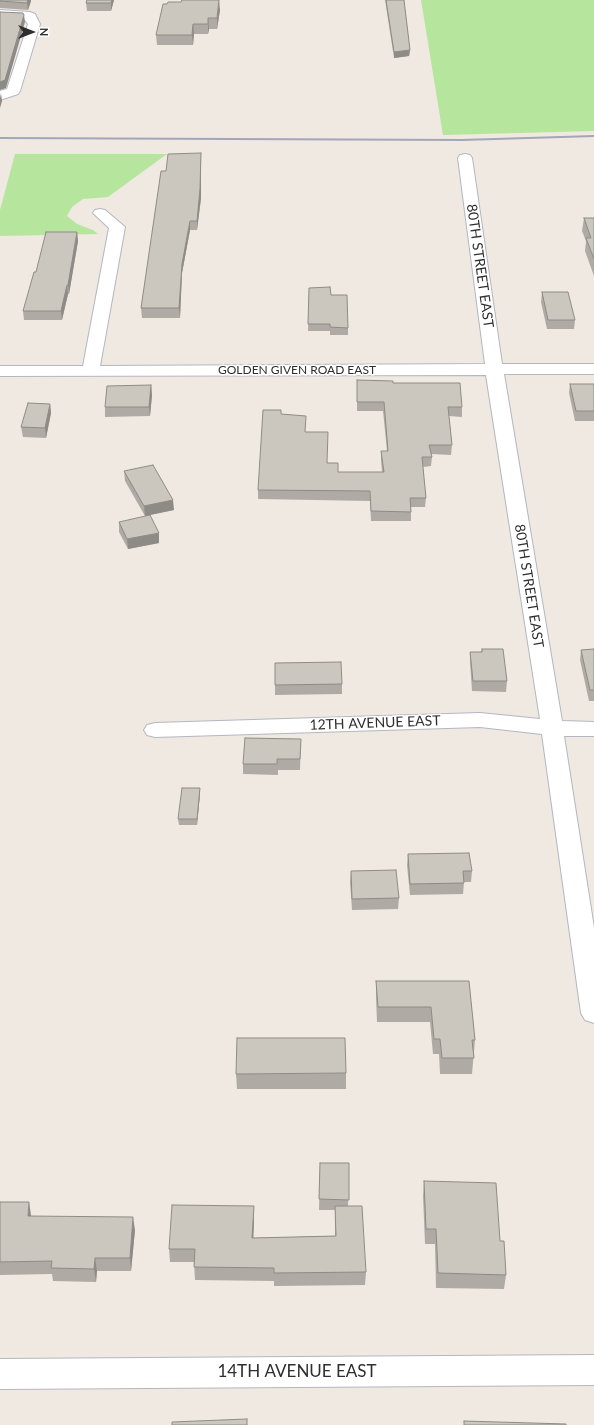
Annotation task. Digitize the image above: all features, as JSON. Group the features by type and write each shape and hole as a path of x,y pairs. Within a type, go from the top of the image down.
{"street":[{"path":"0,14 18,14 31,17 34,24 13,91 4,95"},
{"name":"80TH STREET EAST","path":"465,158 494,369 552,728 594,1013"},
{"path":"91,370 116,227 100,213"},
{"name":"GOLDEN GIVEN ROAD EAST","path":"0,370 594,369"},
{"name":"12TH AVENUE EAST","path":"155,730 480,720 552,728 594,729"},
{"name":"14TH AVENUE EAST","path":"0,1374 594,1370"}],"green space":[{"path":"421,0 594,0 594,131 443,135"},
{"path":"15,154 167,154 108,197 83,199 72,207 67,216 77,224 93,230 98,234 0,236 0,210"}],"building":[{"path":"0,0 28,0 27,3"},
{"path":"87,0 112,0 111,3 86,3"},
{"path":"182,0 219,0 217,18 208,18 208,24 193,24 192,35 156,35 163,4 167,4 168,2 181,2"},
{"path":"386,0 404,0 410,50 394,52"},
{"path":"0,12 23,13 24,15 5,80 0,82"},
{"path":"201,153 197,221 190,221 182,264 179,308 141,308 161,171 166,171 168,154"},
{"path":"584,218 594,218 594,259 586,238 591,238"},
{"path":"46,232 77,232 68,285 61,311 23,311 34,272 36,272"},
{"path":"330,287 331,295 347,295 348,328 330,327 330,324 308,324 309,288"},
{"path":"542,292 568,292 575,320 548,320"},
{"path":"357,380 393,381 393,383 460,383 462,407 448,407 452,445 429,445 432,457 422,457 426,498 410,498 411,512 371,511 370,491 258,490 263,410 281,410 281,414 306,416 305,432 328,432 327,463 338,463 338,472 384,472 381,451 388,451 384,402 357,402"},
{"path":"570,384 594,384 594,411 576,411"},
{"path":"151,385 149,407 105,407 107,386"},
{"path":"28,403 50,404 45,428 21,427"},
{"path":"153,465 173,500 144,506 124,471"},
{"path":"150,515 159,533 127,539 119,522"},
{"path":"482,649 503,649 507,681 473,681 470,652 482,652"},
{"path":"594,649 594,690 590,690 581,650"},
{"path":"341,662 342,684 275,685 275,663"},
{"path":"245,738 301,739 300,759 277,759 277,764 243,764"},
{"path":"182,788 200,788 197,819 178,819"},
{"path":"469,853 472,871 463,871 464,883 410,884 408,854"},
{"path":"396,870 399,898 352,899 351,871"},
{"path":"376,981 469,981 475,1040 472,1040 474,1058 442,1058 440,1039 434,1039 431,1007 378,1007"},
{"path":"237,1038 345,1038 346,1073 236,1074"},
{"path":"320,1163 349,1163 349,1200 319,1199"},
{"path":"424,1181 496,1183 500,1241 504,1241 506,1275 438,1273 436,1229 426,1229"},
{"path":"0,1202 29,1202 28,1216 133,1217 130,1258 95,1258 94,1269 51,1268 52,1261 0,1262"},
{"path":"172,1205 254,1206 252,1238 336,1236 335,1206 362,1206 366,1272 274,1273 274,1268 194,1267 195,1249 169,1249"},
{"path":"247,1419 247,1425 172,1425 172,1422"},
{"path":"464,1421 566,1424 566,1425 464,1425"}],"railway":[{"path":"0,138 462,140 594,136"}]}
